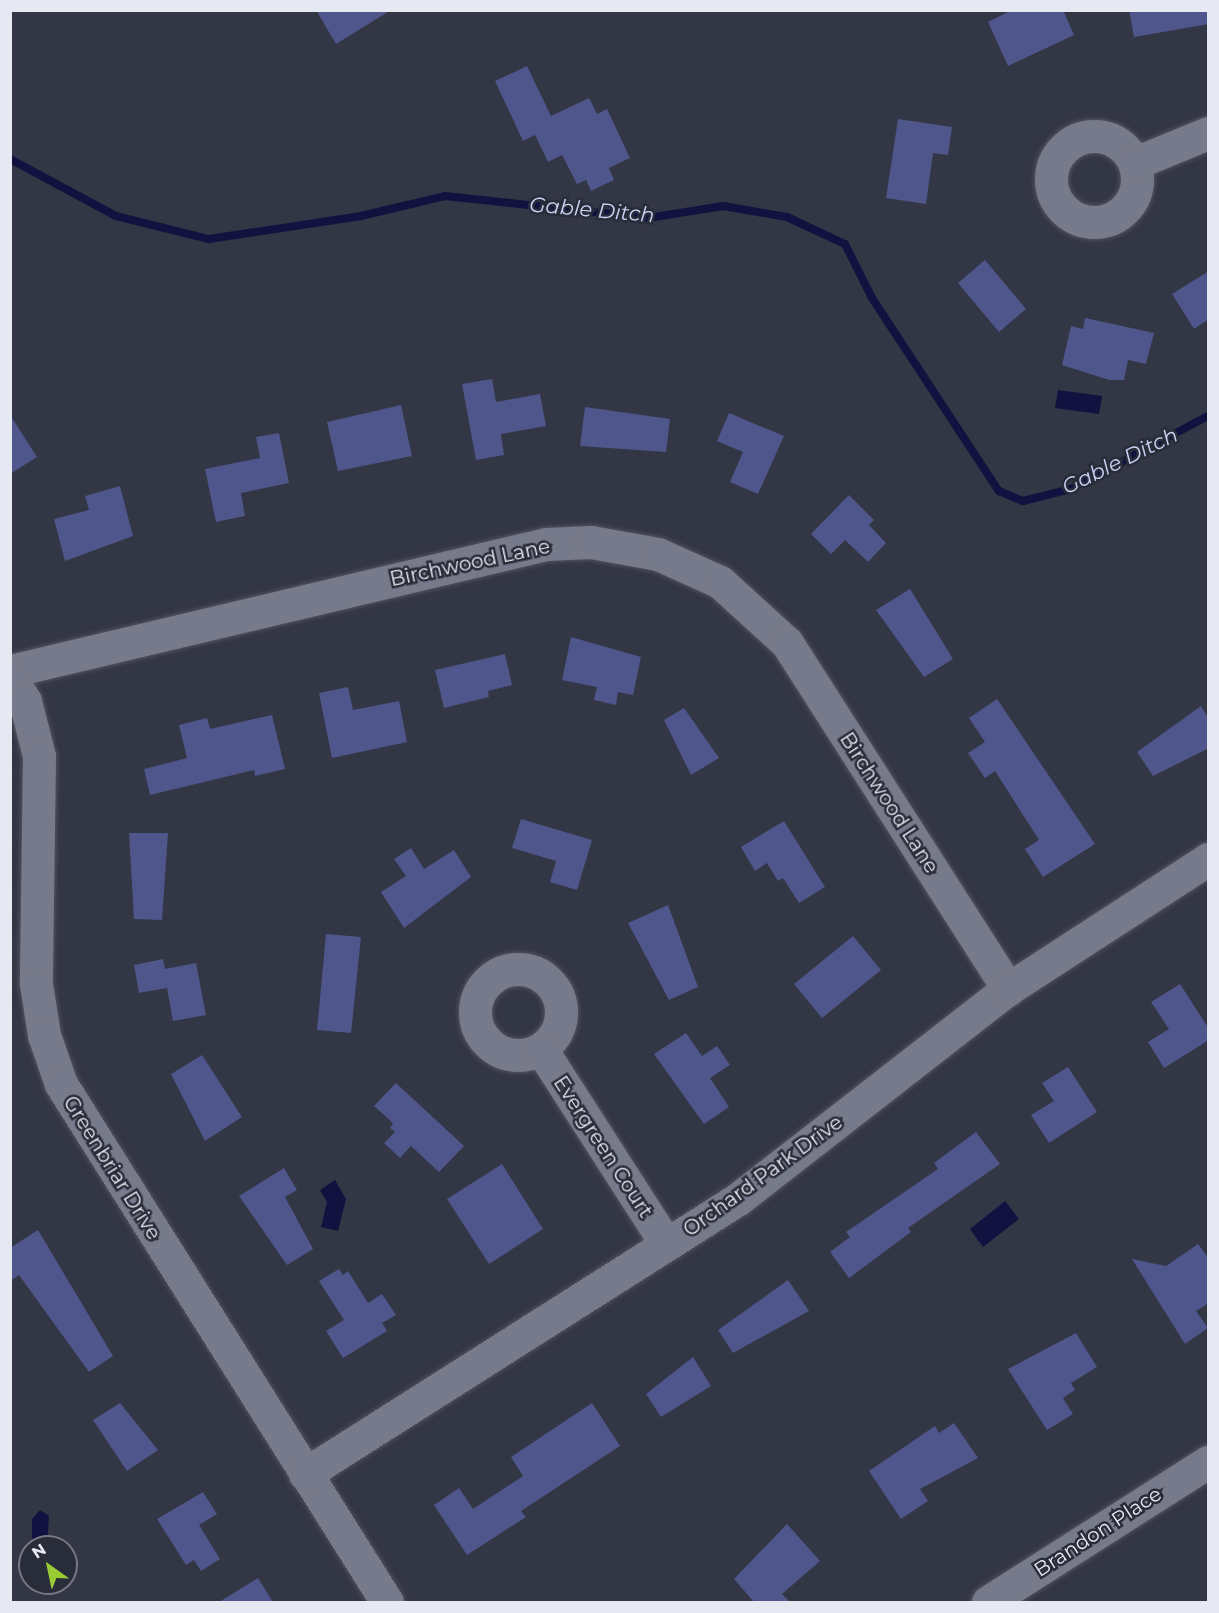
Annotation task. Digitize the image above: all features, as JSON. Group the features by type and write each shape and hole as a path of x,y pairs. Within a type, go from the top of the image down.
{"street":[{"path":"1134,163 1209,133"},
{"name":"Birchwood Lane","path":"10,671 546,544 603,543 658,554 720,582 787,643 1008,989"},
{"name":"Greenbriar Drive","path":"10,677 25,701 39,756 36,984 44,1035 61,1084 387,1602"},
{"name":"Orchard Park Drive","path":"305,1474 666,1244 787,1163 1008,989 1209,859"},
{"name":"Evergreen Court","path":"541,1049 666,1244"},
{"name":"Brandon Place","path":"988,1602 1209,1462"}],"shaded area":[{"path":"1058,390 1102,396 1099,414 1055,408"},
{"path":"335,1180 346,1199 338,1231 321,1227 327,1202 320,1190"},
{"path":"1005,1201 1019,1219 983,1247 970,1229"},
{"path":"40,1510 49,1516 48,1535 32,1535 32,1519"}],"building":[{"path":"316,10 391,10 336,44"},
{"path":"1012,10 1063,10 1074,35 1008,66 988,22"},
{"path":"1129,10 1209,10 1209,24 1134,37"},
{"path":"527,66 551,116 589,98 597,114 607,109 630,158 609,168 614,180 591,191 586,180 577,184 562,155 548,162 535,135 523,141 495,81"},
{"path":"898,119 952,127 948,155 933,153 926,204 886,198"},
{"path":"985,260 1026,309 999,332 958,283"},
{"path":"1209,271 1209,319 1194,329 1172,294"},
{"path":"1085,318 1154,333 1146,364 1128,360 1124,380 1109,380 1062,365 1071,326 1083,329"},
{"path":"492,379 496,402 540,394 546,426 501,434 504,455 476,460 462,384"},
{"path":"401,405 412,456 338,471 327,422"},
{"path":"585,407 670,419 666,452 580,446"},
{"path":"729,413 784,436 758,494 730,482 743,452 717,441"},
{"path":"10,415 37,457 10,474"},
{"path":"279,433 289,483 241,493 245,516 216,522 205,469 260,458 256,437"},
{"path":"120,486 133,536 65,561 54,519 89,510 85,496"},
{"path":"849,495 874,520 869,525 886,543 868,562 845,540 831,554 811,534"},
{"path":"910,589 953,659 924,677 876,610"},
{"path":"571,637 641,657 633,695 618,692 616,705 594,700 597,687 562,680"},
{"path":"505,654 512,685 488,691 489,697 444,708 435,670"},
{"path":"348,687 353,710 399,701 407,742 332,758 319,693"},
{"path":"997,699 1095,844 1043,877 1025,849 1039,840 995,771 985,778 968,753 985,742 969,718"},
{"path":"1201,706 1209,719 1209,748 1153,776 1137,752"},
{"path":"684,708 719,758 691,775 664,720"},
{"path":"272,715 285,769 255,776 254,770 150,795 144,769 187,758 179,725 207,718 210,729"},
{"path":"521,819 592,840 577,890 550,882 556,861 512,848"},
{"path":"784,821 825,887 799,903 783,878 778,881 767,863 755,871 741,847"},
{"path":"129,833 168,833 162,920 134,919"},
{"path":"411,848 424,869 454,850 471,877 404,928 381,892 406,876 394,859"},
{"path":"668,905 698,987 669,1000 628,923"},
{"path":"326,934 361,937 351,1033 317,1030"},
{"path":"853,936 881,970 822,1018 794,984"},
{"path":"163,959 165,969 196,963 206,1015 173,1021 167,988 139,993 134,965"},
{"path":"1180,984 1209,1029 1209,1040 1164,1068 1148,1042 1169,1029 1151,1002"},
{"path":"686,1033 702,1056 717,1046 730,1065 710,1078 729,1107 704,1124 654,1054"},
{"path":"202,1055 242,1117 205,1141 171,1074"},
{"path":"1068,1067 1097,1112 1049,1143 1031,1115 1054,1101 1042,1083"},
{"path":"396,1083 464,1146 439,1172 411,1146 400,1158 384,1143 395,1132 390,1128 393,1123 374,1106"},
{"path":"976,1132 1000,1164 908,1228 911,1232 849,1278 830,1252 850,1237 846,1232 938,1169 934,1163"},
{"path":"502,1164 543,1229 489,1264 447,1199"},
{"path":"284,1168 297,1190 285,1197 313,1249 287,1265 239,1196"},
{"path":"38,1230 113,1356 89,1372 19,1275 10,1281 10,1248"},
{"path":"1198,1244 1209,1259 1209,1303 1196,1311 1208,1328 1185,1344 1132,1259 1166,1266"},
{"path":"339,1269 343,1275 348,1271 368,1303 382,1294 396,1315 382,1323 387,1331 343,1358 326,1331 344,1320 319,1281"},
{"path":"788,1280 809,1311 733,1353 718,1330"},
{"path":"1076,1333 1097,1367 1071,1383 1075,1390 1063,1398 1073,1414 1047,1430 1008,1369"},
{"path":"693,1357 711,1386 661,1417 646,1394"},
{"path":"120,1403 158,1450 127,1471 93,1420"},
{"path":"592,1403 620,1446 521,1511 526,1517 467,1555 434,1505 459,1488 473,1509 523,1476 511,1457"},
{"path":"954,1423 978,1458 920,1489 928,1501 901,1519 869,1471 935,1426 939,1433"},
{"path":"203,1492 217,1514 199,1525 220,1559 201,1571 194,1560 186,1565 157,1519"},
{"path":"787,1524 820,1561 782,1594 790,1602 754,1602 734,1579"},
{"path":"258,1578 273,1602 219,1602"}],"waterway":[{"name":"Gable Ditch","path":"10,159 116,216 209,239 361,216 445,196 648,218 723,206 787,217 845,244 872,298 999,491 1023,501 1071,489 1208,416"}]}
